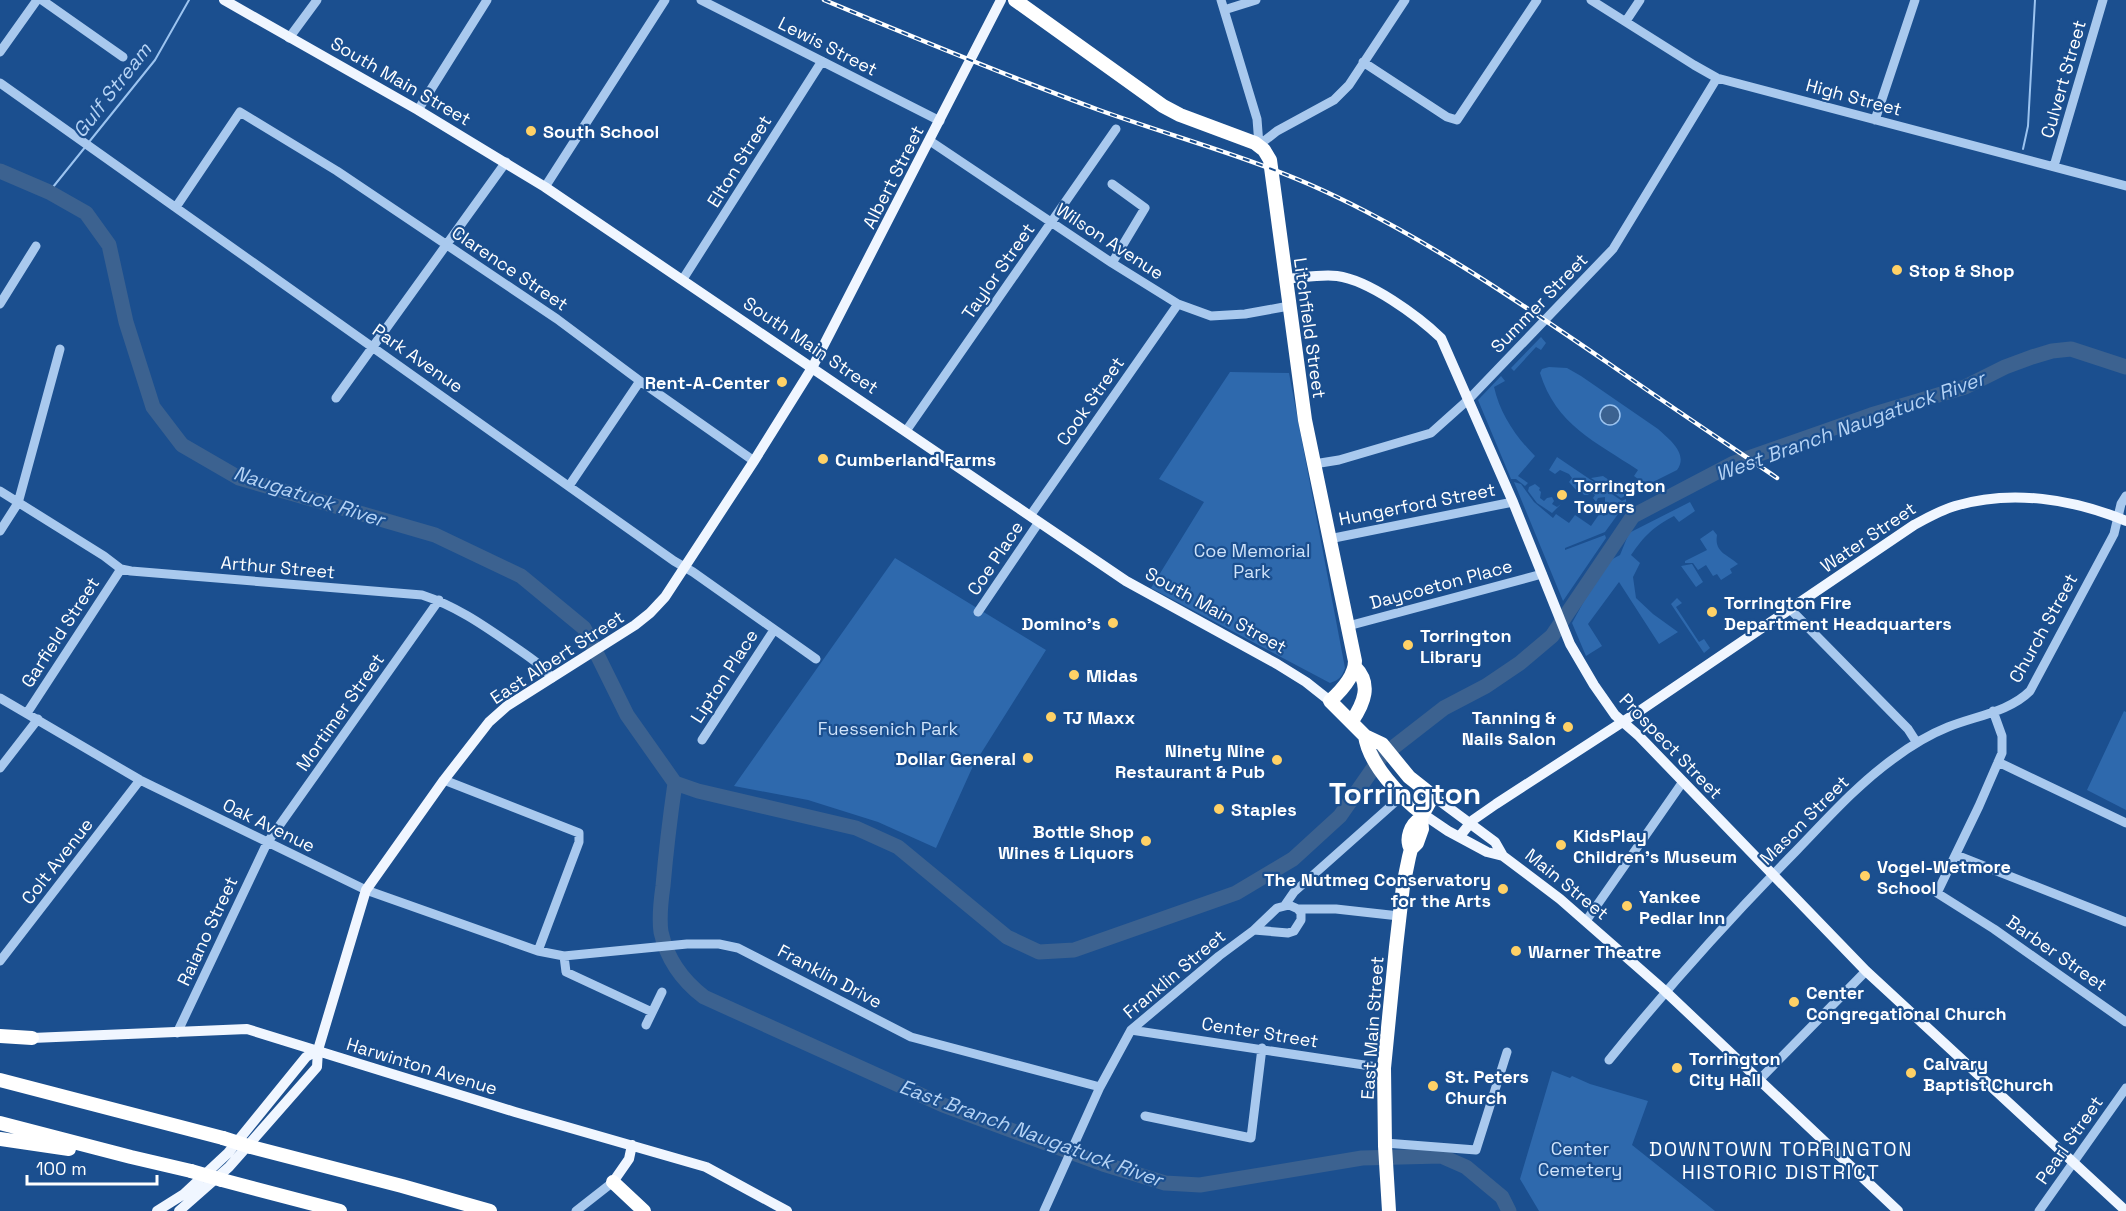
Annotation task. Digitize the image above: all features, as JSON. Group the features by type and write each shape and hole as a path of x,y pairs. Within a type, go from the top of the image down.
{"highway":[{"path":"1015,0 1163,106 1180,115 1259,145"},
{"name":"Litchfield Street","path":"1259,145 1268,155 1273,171 1285,279 1305,420 1355,667 1364,678 1365,686 1361,705 1352,722"},
{"path":"1330,700 1344,687 1355,667"},
{"name":"South Main Street","path":"1330,700 1365,736 1371,756 1384,774"},
{"name":"South Main Street","path":"1365,736 1374,738 1394,759"},
{"name":"Main Street","path":"1394,759 1411,779 1433,796"},
{"name":"Main Street","path":"1384,774 1419,814"},
{"name":"East Main Street","path":"1389,1211 1384,1068 1399,916 1411,849 1408,843 1411,831 1419,814 1433,796"},
{"path":"0,1036 32,1038"},
{"path":"0,1080 490,1211"},
{"path":"0,1123 340,1211"},
{"path":"0,1139 130,1157"},
{"path":"613,1182 644,1211"}],"main road":[{"name":"South Main Street","path":"224,0 506,162 683,279 1126,581 1277,664 1330,700"},
{"name":"Albert Street","path":"812,368 1001,0"},
{"name":"Prospect Street","path":"1285,279 1335,276 1358,281 1425,323 1441,338 1513,502 1570,644 1594,685 1615,714 1866,971 2126,1211"},
{"name":"East Albert Street","path":"179,1211 229,1167 316,1067 318,1050 366,890 444,780 489,722 507,706 635,625 655,608 685,567 812,368"},
{"name":"Water Street","path":"1459,837 1470,823 1501,800 1914,525 1957,505 2012,498 2077,504 2121,519"},
{"name":"Main Street","path":"1433,796 1495,842 1503,856 1548,889 1665,991 1898,1211"},
{"name":"Main Street","path":"1419,814 1489,853 1503,856"},
{"name":"Harwinton Avenue","path":"32,1038 247,1029 504,1109 706,1167 787,1211"},
{"path":"157,1211 184,1194 228,1153 306,1057 318,1050"},
{"path":"613,1182 629,1159 632,1145"}],"street":[{"path":"0,52 37,0"},
{"path":"42,0 123,57"},
{"path":"289,38 317,0"},
{"path":"418,110 487,0"},
{"path":"545,187 665,0"},
{"name":"Lewis Street","path":"701,0 940,121"},
{"path":"1222,5 1256,0"},
{"path":"1259,145 1277,131 1334,100 1349,85 1405,0"},
{"path":"1364,62 1447,117 1457,120 1537,0"},
{"name":"High Street","path":"1591,0 1717,78 2126,186"},
{"path":"1626,21 1640,0"},
{"path":"1875,120 1915,0"},
{"name":"Culvert Street","path":"2054,166 2103,0"},
{"name":"Litchfield Street","path":"1222,5 1257,119 1259,145"},
{"name":"Elton Street","path":"683,279 822,61"},
{"name":"Summer Street","path":"1314,464 1339,460 1431,433 1469,399 1613,249 1717,78"},
{"name":"Park Avenue","path":"0,83 674,561 816,659"},
{"name":"Clarence Street","path":"176,207 240,112 337,171 557,319 754,461"},
{"name":"Taylor Street","path":"906,431 1116,129"},
{"name":"Wilson Avenue","path":"930,141 1112,263 1195,312 1211,316 1245,314 1289,306"},
{"path":"336,398 506,162"},
{"path":"1112,184 1145,208 1112,263"},
{"path":"0,304 36,246"},
{"name":"Cook Street","path":"1034,519 1178,304"},
{"path":"0,531 18,503 60,349"},
{"path":"569,486 640,381"},
{"name":"Arthur Street","path":"0,491 121,569 422,595 439,600 476,620 534,661 552,678"},
{"name":"Church Street","path":"1993,711 2015,703 2030,691 2114,534 2121,519 2121,504 2126,496"},
{"name":"Hungerford Street","path":"1329,539 1513,502"},
{"name":"Coe Place","path":"978,612 1034,519"},
{"name":"Garfield Street","path":"27,713 121,569"},
{"name":"Daycoeton Place","path":"1348,626 1542,574"},
{"name":"Mortimer Street","path":"267,843 439,600"},
{"path":"1790,609 1908,729 1917,743"},
{"name":"Lipton Place","path":"702,740 774,630"},
{"name":"Oak Avenue","path":"0,698 140,780 366,890 538,951"},
{"path":"1993,711 2003,745 1998,762 1956,855 2126,922"},
{"name":"Mason Street","path":"1609,1060 1665,991 1863,783 1892,759 1917,743 1947,727 1993,711"},
{"path":"0,768 38,719"},
{"path":"1998,762 2126,823"},
{"name":"Colt Avenue","path":"0,961 140,780"},
{"path":"444,780 579,833 579,842 538,951"},
{"path":"1586,921 1682,783"},
{"name":"Franklin Street","path":"1044,1211 1100,1087 1131,1030 1219,956 1254,930 1277,908 1285,905 1297,889 1400,793"},
{"name":"Raiano Street","path":"177,1033 267,843"},
{"name":"Barber Street","path":"1956,855 1936,893 1994,928 2126,1022"},
{"path":"1285,905 1298,909 1336,909 1399,916"},
{"name":"Franklin Street","path":"1254,930 1288,933 1294,931 1301,920 1298,909"},
{"name":"Franklin Drive","path":"538,951 564,956 687,944 719,944 738,948 911,1037 1100,1087"},
{"path":"564,956 566,972 652,1012"},
{"path":"1760,1079 1866,971"},
{"path":"646,1026 662,992"},
{"name":"Center Street","path":"1131,1030 1384,1068"},
{"path":"1145,1116 1251,1138 1262,1048"},
{"path":"1385,1144 1476,1150 1507,1052"},
{"name":"Pearl Street","path":"2039,1211 2126,1088"},
{"path":"576,1211 613,1182"}],"green space":[{"path":"1541,337 1546,343 1541,350 1536,347 1514,371 1511,368"},
{"path":"1567,368 1658,429 1672,442 1679,453 1681,458 1677,470 1621,498 1591,478 1603,476 1624,490 1628,484 1632,486 1638,479 1634,476 1638,470 1593,441 1567,419 1547,391 1540,373 1542,369"},
{"name":"Coe Memorial Park","path":"1230,372 1289,373 1345,668 1340,678 1330,683 1151,588 1204,502 1159,479"},
{"path":"1501,376 1505,381 1494,387 1500,406 1515,433 1535,456 1518,476 1528,483 1525,486 1516,479 1511,479 1478,400"},
{"path":"1557,457 1622,501 1626,499 1626,503 1605,532 1565,548 1565,550 1605,535 1606,538 1563,601 1514,482 1521,484 1534,502 1553,518 1556,514 1569,523 1575,515 1591,526 1600,513 1604,516 1607,512 1601,504 1605,503 1605,497 1598,498 1596,502 1593,498 1595,495 1591,492 1584,495 1578,486 1576,490 1569,482 1572,478 1569,474 1560,470 1555,474 1549,470"},
{"path":"1535,484 1540,488 1540,498 1544,501 1552,497 1554,501 1552,504 1557,507 1561,504 1552,513 1537,503 1528,491 1529,487"},
{"path":"1690,502 1695,511 1679,522 1674,516 1660,524 1645,537 1631,555 1640,563 1633,577 1636,598 1678,632 1659,644 1619,582 1588,624 1602,646 1586,656 1572,623 1605,563 1620,555 1629,533"},
{"path":"1713,530 1717,535 1720,549 1738,564 1730,569 1732,573 1721,580 1717,574 1713,576 1706,565 1698,570 1693,563 1685,563 1707,550 1700,539"},
{"name":"Fuessenich Park","path":"895,558 1046,650 973,766 936,848 878,822 808,800 734,786"},
{"path":"1692,564 1703,582 1696,587 1681,566"},
{"path":"1677,598 1682,603 1676,607 1699,642 1704,639 1710,648 1704,653 1671,604"},
{"path":"2124,711 2126,712 2126,810 2087,790"},
{"name":"Center Cemetery","path":"1552,1071 1648,1101 1632,1145 1715,1211 1539,1211 1520,1179"}],"shaded area":[{"path":"1610,405 1617,408 1620,415 1617,422 1610,425 1603,422 1600,415 1603,408"}],"waterway":[{"name":"Gulf Stream","path":"89,142 155,60 189,0"},
{"path":"2023,149 2028,126 2035,0"},
{"name":"Gulf Stream","path":"49,192 86,146"},
{"name":"Naugatuck River","path":"0,171 49,192 86,213 109,245 126,322 153,407 182,445 239,478 435,535 521,576 584,628 627,715 675,783"},
{"name":"West Branch Naugatuck River","path":"675,783 698,791 856,828 898,847 1007,937 1039,952 1074,950 1236,893 1293,859 1340,816 1381,757 1444,708 1486,686 1520,663 1552,636 1633,516 1734,463 1871,415 1965,387 2005,367 2032,357 2052,351 2071,349 2126,367"},
{"name":"East Branch Naugatuck River","path":"675,783 661,903 661,932 667,951 677,969 704,997 943,1105 1103,1164 1165,1183 1200,1185 1362,1158 1441,1156 1466,1167 1502,1197 1509,1211"}],"railway":[{"path":"824,0 1065,97 1267,167 1360,208 1433,249 1504,293 1777,478"}],"place":[{"name":"South School","path":"531,131"},
{"name":"Stop & Shop","path":"1897,270"},
{"name":"Rent-A-Center","path":"782,382"},
{"name":"Cumberland Farms","path":"823,459"},
{"name":"Torrington Towers","path":"1562,495"},
{"name":"Torrington Fire Department Headquarters","path":"1712,612"},
{"name":"Domino's","path":"1113,623"},
{"name":"Torrington Library","path":"1408,645"},
{"name":"Midas","path":"1074,675"},
{"name":"TJ Maxx","path":"1051,717"},
{"name":"Tanning & Nails Salon","path":"1568,727"},
{"name":"Dollar General","path":"1028,758"},
{"name":"Ninety Nine Restaurant & Pub","path":"1277,760"},
{"name":"Staples","path":"1219,809"},
{"name":"Bottle Shop Wines & Liquors","path":"1146,841"},
{"name":"KidsPlay Children's Museum","path":"1561,845"},
{"name":"Vogel-Wetmore School","path":"1865,876"},
{"name":"The Nutmeg Conservatory for the Arts","path":"1503,889"},
{"name":"Yankee Pedlar Inn","path":"1627,906"},
{"name":"Warner Theatre","path":"1516,951"},
{"name":"Center Congregational Church","path":"1794,1002"},
{"name":"Torrington City Hall","path":"1677,1068"},
{"name":"Calvary Baptist Church","path":"1911,1073"},
{"name":"St. Peters Church","path":"1433,1086"}],"district":[{"name":"Torrington","path":"1405,793"},
{"name":"DOWNTOWN TORRINGTON HISTORIC DISTRICT","path":"1781,1160"}]}
